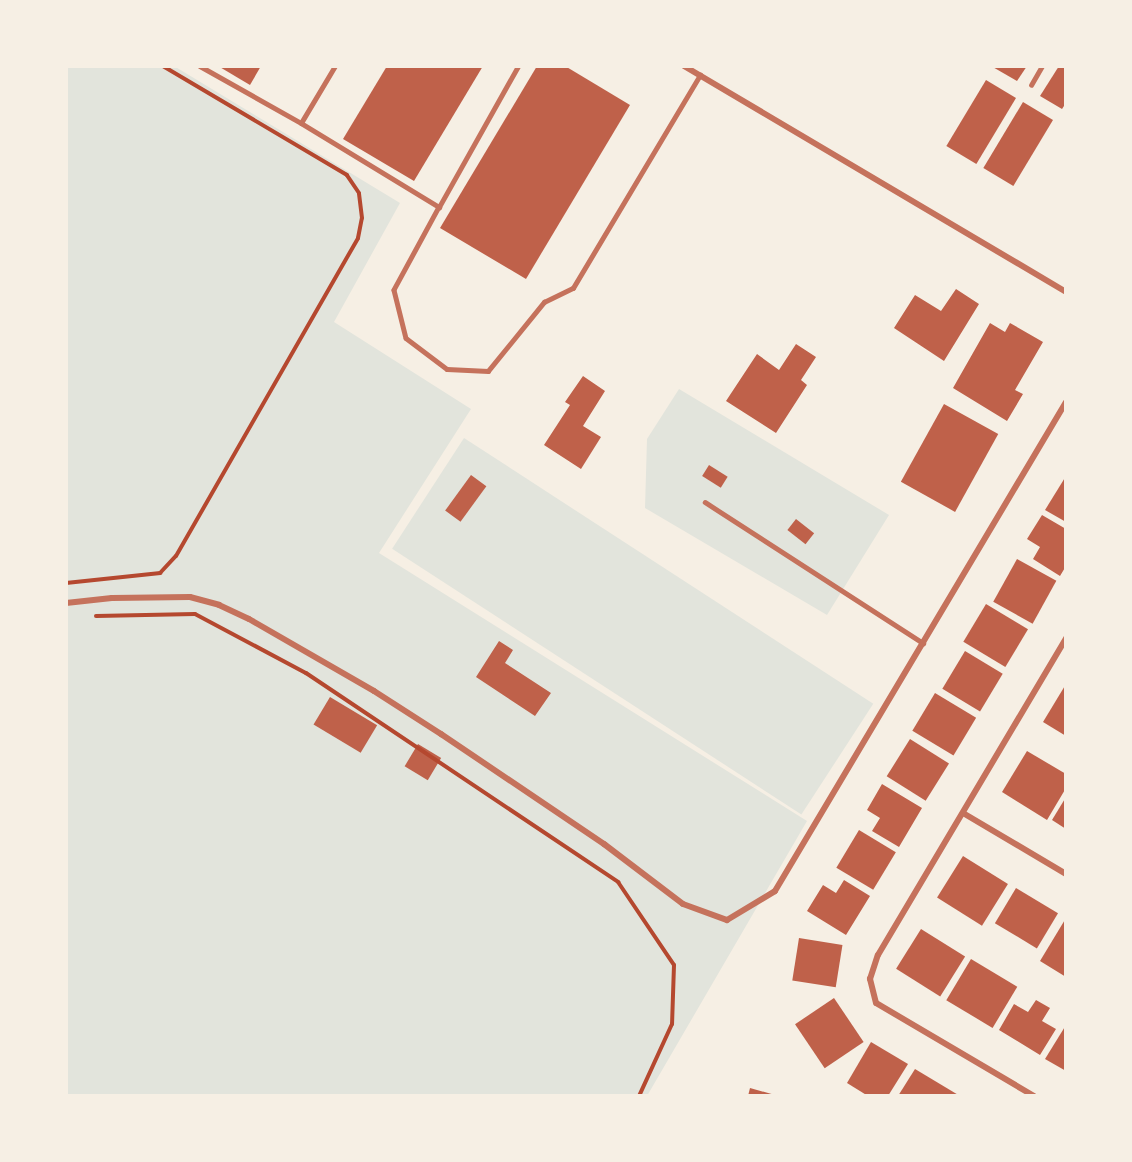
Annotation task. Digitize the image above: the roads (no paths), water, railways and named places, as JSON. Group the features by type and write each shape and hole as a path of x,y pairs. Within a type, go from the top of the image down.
{"street":[{"path":"684,66 1066,292"},
{"path":"66,603 156,596 190,597 219,605 249,619 374,691 604,844 683,904 727,920 775,891 1066,402"},
{"path":"1034,1096 876,1003 870,979 878,955 1066,638"},
{"path":"963,813 1066,874"}],"lane":[{"path":"200,66 301,123 439,207"},
{"path":"301,123 335,66"},
{"path":"518,66 394,290 406,338 447,369 488,371 544,302 573,288 700,75"},
{"path":"1031,85 1042,66"},
{"path":"705,502 923,643"}]}
